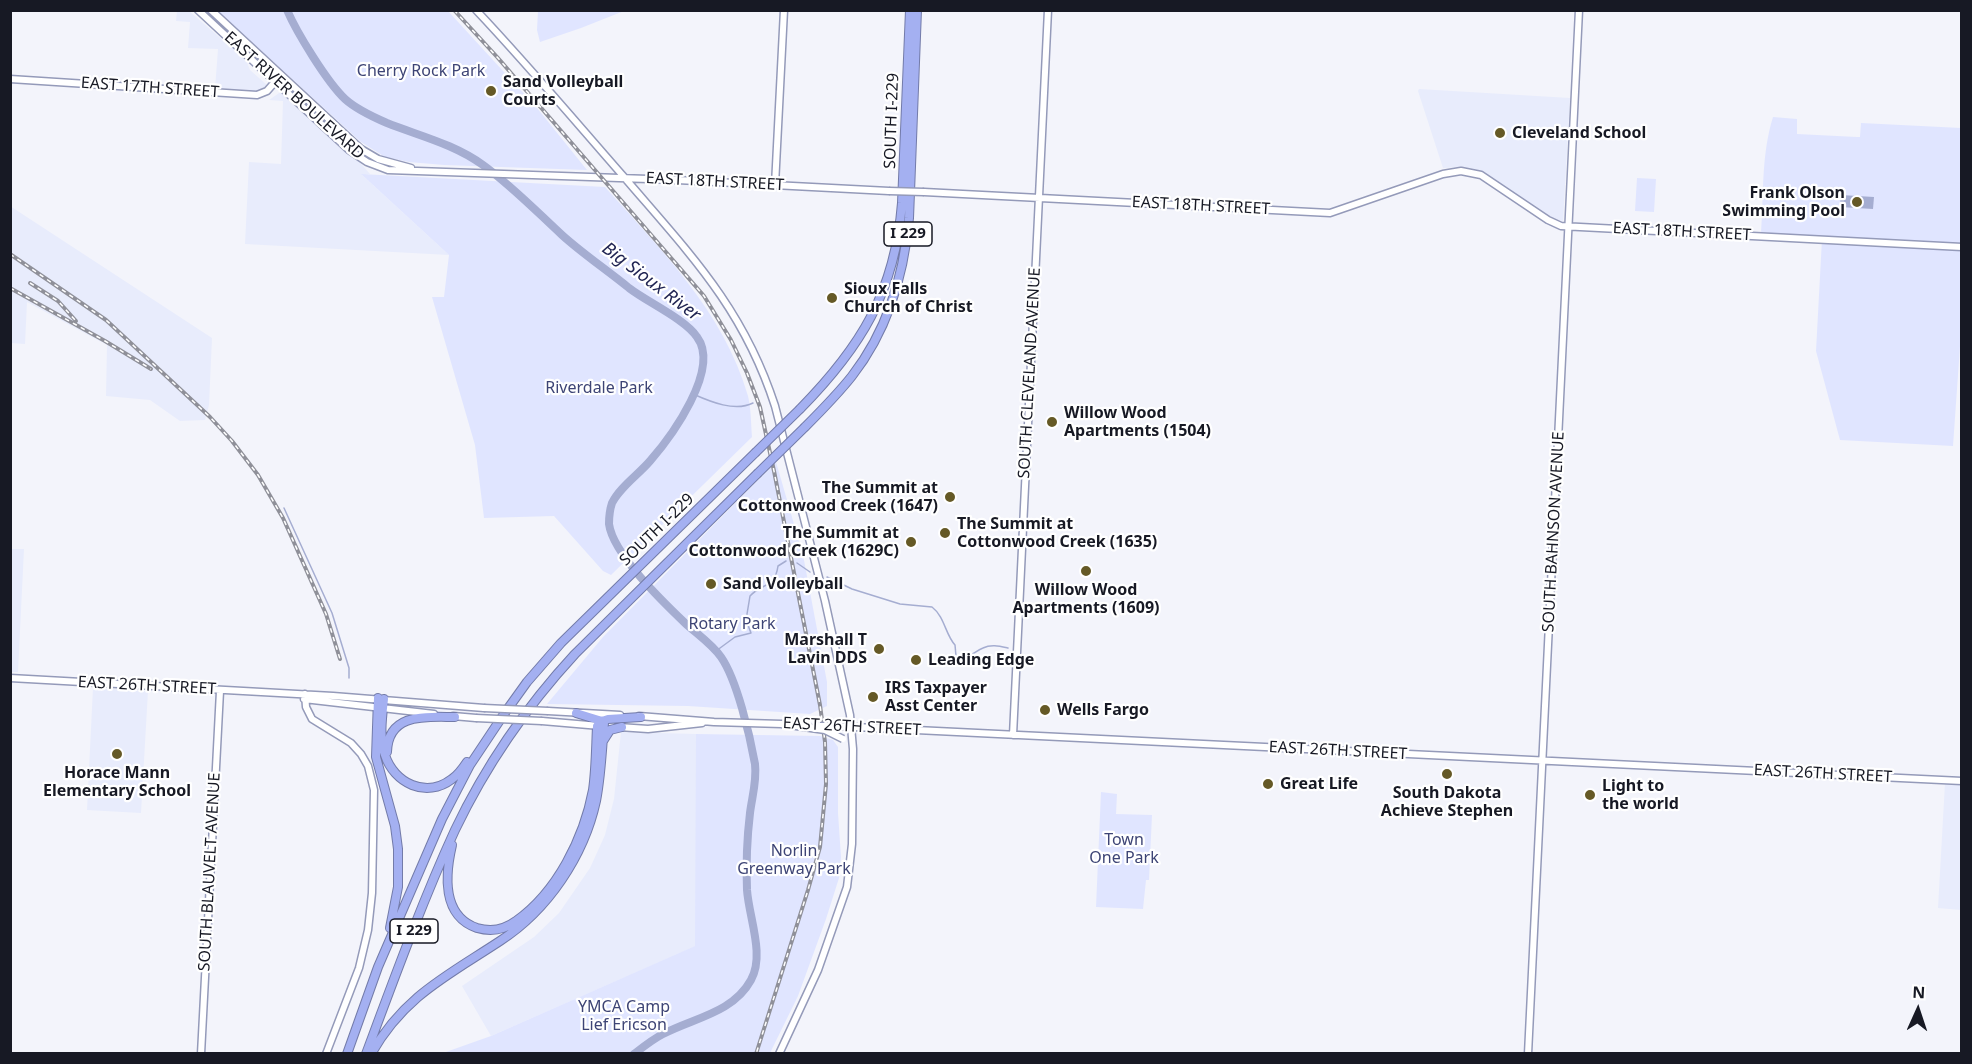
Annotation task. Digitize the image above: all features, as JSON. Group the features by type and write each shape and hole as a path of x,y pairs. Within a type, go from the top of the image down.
{"highway":[{"name":"SOUTH I-229","path":"347,1053 378,967 442,819 470,765 491,733 533,675 611,594 836,371 856,343 876,308 890,272 899,230 910,10"},
{"name":"SOUTH I-229","path":"366,1053 444,855 465,810 502,746 575,654 838,393 859,366 885,320 898,285 909,218 917,10"},
{"path":"378,967 398,887 395,826 376,757 381,699"},
{"path":"380,708 382,743 388,765 399,779 423,788 437,786 453,779 491,733"},
{"path":"576,713 601,725"},
{"path":"388,765 388,740 395,729 404,722 420,717 455,717"},
{"path":"465,810 449,859 450,900 460,917 471,925 488,930 504,928 517,921 541,897 574,846 592,790 601,725 608,718 641,717"},
{"path":"371,1053 389,1026 419,994 511,933 530,917 558,885 578,850 591,819 600,778 603,745 601,725"},
{"path":"603,745 610,730 622,727"}],"street":[{"name":"EAST RIVER BOULEVARD","path":"198,10 361,159 388,170 418,170"},
{"name":"EAST RIVER BOULEVARD","path":"210,10 366,152 385,161 418,170"},
{"path":"476,10 687,248 721,294 745,333 764,374 775,406 825,601 852,727 853,749 852,844 847,887 819,970 779,1053"},
{"path":"775,185 784,10"},
{"name":"SOUTH CLEVELAND AVENUE","path":"1013,735 1048,10"},
{"name":"SOUTH BAHNSON AVENUE","path":"1528,1053 1579,10"},
{"name":"EAST 17TH STREET","path":"10,79 257,95 264,93 280,75"},
{"name":"EAST 18TH STREET","path":"418,170 924,192 1330,213 1443,174 1468,171 1480,175 1553,224 1962,247"},
{"name":"EAST 26TH STREET","path":"10,678 284,694 455,717 665,728 714,722"},
{"name":"SOUTH BLAUVELT AVENUE","path":"201,1053 220,691"},
{"path":"306,697 306,707 312,718 351,742 361,754 368,766 374,790 372,893 368,930 359,968 326,1053"},
{"name":"EAST 26TH STREET","path":"306,697 381,699 484,708 714,722 1962,781"},
{"path":"782,724 825,730 843,739 853,749"}],"shaded area":[{"path":"177,11 189,11 246,60 250,70 267,85 258,92 215,89 218,49 188,48 190,22 176,21"},
{"name":"Cleveland School","path":"1419,89 1570,98 1563,221 1544,216 1478,171 1463,167 1443,168"},
{"path":"282,91 355,157 370,174 362,175 449,255 245,244 249,162 281,164 283,101 269,100"},
{"name":"Frank Olson Swimming Pool","path":"1841,195 1874,197 1873,209 1840,207"},
{"path":"10,206 212,338 209,405 205,420 180,421 150,400 106,396 107,345 27,302 25,344 11,343"},
{"path":"11,549 24,549 18,672 11,672"},
{"name":"Horace Mann Elementary School","path":"93,688 148,691 141,813 87,810"},
{"path":"621,732 696,734 696,946 491,1036 462,986 534,937 559,913 590,868 605,835 614,799"},
{"path":"1945,783 1961,784 1961,910 1938,908"}],"green space":[{"path":"538,10 624,11 540,42 537,30"},
{"name":"Cherry Rock Park","path":"218,11 448,11 537,108 587,170 444,165 385,157 361,142"},
{"path":"1773,117 1797,119 1797,134 1860,137 1861,123 1961,128 1962,318 1953,446 1840,440 1816,351 1822,239 1761,233 1765,160"},
{"name":"Riverdale Park","path":"361,174 605,187 669,259 707,310 737,365 748,396 752,437 611,575 603,571 554,516 484,518 475,445 432,297 444,297 449,255"},
{"path":"1637,178 1656,179 1654,212 1635,211"},
{"name":"Rotary Park","path":"776,462 803,555 827,682 827,706 810,714 688,706 547,704 603,637"},
{"path":"696,734 820,736 833,740 838,747 841,857 839,878 798,996 770,1053 443,1053 491,1036 695,946"},
{"name":"Town One Park","path":"1101,792 1117,794 1116,814 1152,815 1149,880 1146,880 1143,909 1096,907"}],"waterway":[{"name":"Big Sioux River","path":"287,10 321,69 349,103 382,121 460,151 483,165 514,190 578,249 629,288 684,324 697,337 703,351 703,366 690,402 659,450 615,497 611,505 609,524 619,549 640,577 664,603 709,643 721,657 732,679 755,764 755,783 748,832 747,890 757,959 751,980 734,1000 712,1013 659,1036 634,1054"},
{"path":"693,394 715,403 731,406 739,407 753,403"},
{"path":"284,508 332,613 349,668 349,678"},
{"path":"716,651 735,637 751,633 746,620 750,596 771,582 778,566 786,561"},
{"path":"797,563 810,572"},
{"path":"827,577 852,589 900,604 932,607 940,616 955,645 956,656 967,657 989,646 1008,648"}],"railway":[{"path":"454,10 704,296 731,340 760,407 820,705 825,742 826,784 820,847 756,1054"},
{"path":"10,254 106,320 210,417 232,441 258,475 283,518 326,614 340,659"},
{"path":"30,283 58,301 76,321"},
{"path":"10,288 151,369"}],"place":[{"name":"Sand Volleyball Courts","path":"491,91"},
{"name":"Cleveland School","path":"1500,133"},
{"name":"Frank Olson Swimming Pool","path":"1857,202"},
{"name":"Sioux Falls Church of Christ","path":"832,298"},
{"name":"Willow Wood Apartments (1504)","path":"1052,422"},
{"name":"The Summit at Cottonwood Creek (1647)","path":"950,497"},
{"name":"The Summit at Cottonwood Creek (1635)","path":"945,533"},
{"name":"The Summit at Cottonwood Creek (1629C)","path":"911,542"},
{"name":"Willow Wood Apartments (1609)","path":"1086,571"},
{"name":"Sand Volleyball","path":"711,584"},
{"name":"Marshall T Lavin DDS","path":"879,649"},
{"name":"Leading Edge","path":"916,660"},
{"name":"IRS Taxpayer Asst Center","path":"873,697"},
{"name":"Wells Fargo","path":"1045,710"},
{"name":"Horace Mann Elementary School","path":"117,754"},
{"name":"South Dakota Achieve Stephen","path":"1447,774"},
{"name":"Great Life","path":"1268,784"},
{"name":"Light to the world","path":"1590,795"}],"park label":[{"name":"Norlin Greenway Park","path":"794,860"},
{"name":"YMCA Camp Lief Ericson","path":"624,1016"}]}
